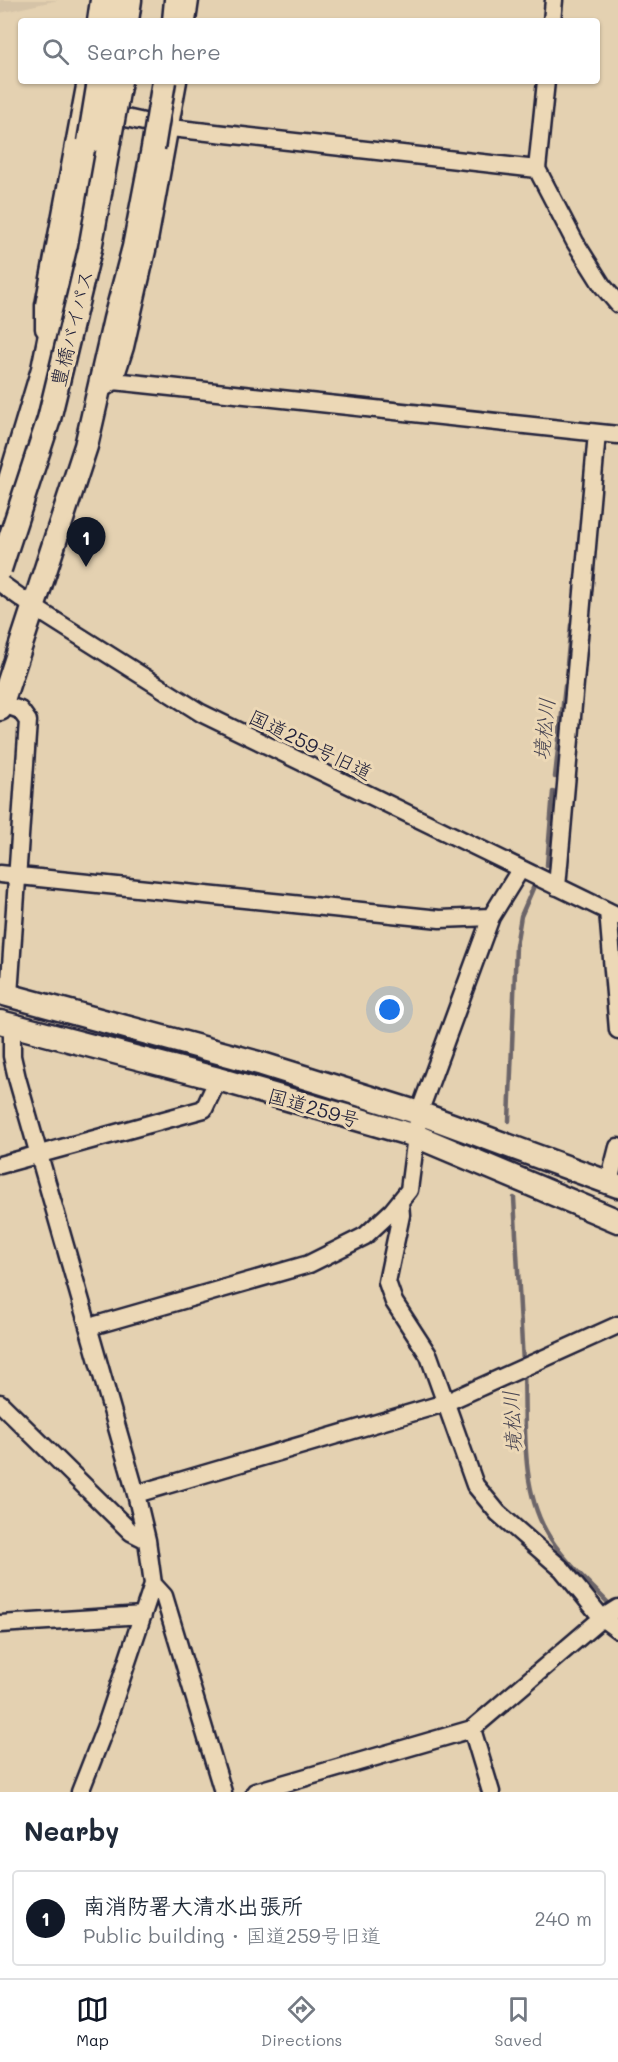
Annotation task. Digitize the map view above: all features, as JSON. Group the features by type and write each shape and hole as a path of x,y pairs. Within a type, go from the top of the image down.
{"highway":[{"path":"109,18 112,0"},
{"path":"128,18 130,0"},
{"path":"174,18 176,0"},
{"path":"0,513 43,369 99,84"},
{"name":"豊橋バイパス","path":"0,569 52,407 90,249 119,84"},
{"path":"1,707 107,387 115,319 134,247 164,84"},
{"name":"国道259号","path":"5,994 262,1064 419,1113 613,1184"},
{"name":"国道259号","path":"6,1023 218,1079 416,1136 618,1221"}],"street":[{"path":"96,18 99,0"},
{"path":"187,18 190,0"},
{"path":"552,18 554,0"},
{"path":"43,369 44,304 85,84"},
{"path":"178,84 143,268 107,387 618,435"},
{"path":"546,84 537,169 575,242 602,285 618,304"},
{"path":"81,108 171,128 537,169"},
{"path":"557,887 597,433"},
{"name":"国道259号旧道","path":"0,584 34,608 201,713 520,870 613,913"},
{"path":"1,707 20,710 28,721 8,875 5,994"},
{"path":"89,1327 309,1264 365,1236 400,1202 409,1190 419,1113 491,917 520,870"},
{"path":"8,875 440,920 491,917"},
{"path":"613,913 618,1030"},
{"path":"6,1023 12,1056 39,1154 136,1494 147,1540 153,1584 105,1728 80,1792"},
{"path":"0,1165 204,1109 218,1079"},
{"path":"613,1184 618,1148"},
{"path":"400,1202 401,1215 387,1282 394,1302 429,1356 475,1485 498,1513 609,1614 618,1630"},
{"path":"136,1494 445,1403 618,1325"},
{"path":"0,1402 131,1532 147,1540"},
{"path":"153,1584 164,1596 223,1792"},
{"path":"255,1792 472,1729 609,1614"},
{"path":"0,1624 143,1615"},
{"path":"472,1729 491,1792"}],"shaded area":[{"path":"0,0 58,0 0,13"}],"waterway":[{"name":"境松川","path":"567,664 571,625"},
{"name":"境松川","path":"555,777 565,686"},
{"name":"境松川","path":"547,865 553,792"},
{"name":"境松川","path":"509,1121 516,946 521,916 534,886"},
{"name":"境松川","path":"514,1198 523,1363"},
{"name":"境松川","path":"524,1372 528,1474 538,1513 546,1531 560,1552 613,1608"}],"place":[{"name":"南消防署大清水出張所","path":"86,567"}]}
